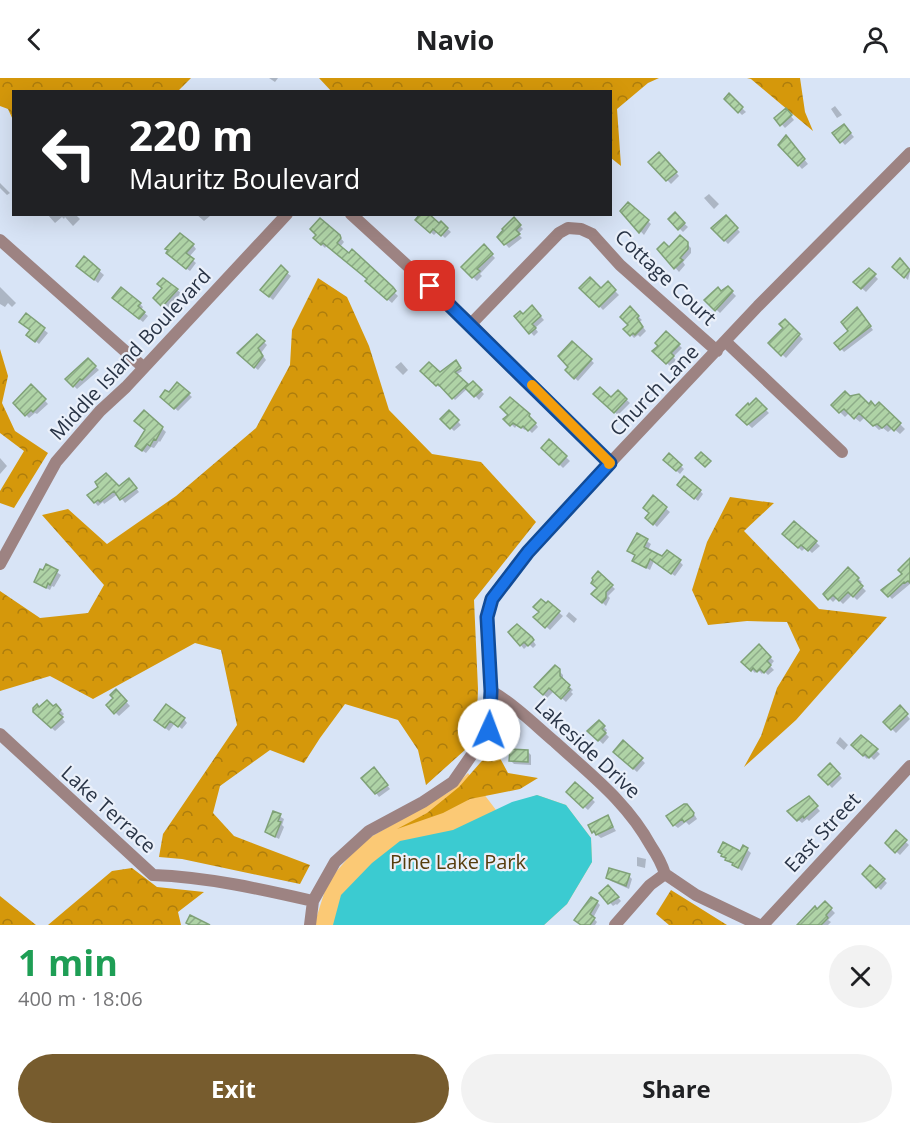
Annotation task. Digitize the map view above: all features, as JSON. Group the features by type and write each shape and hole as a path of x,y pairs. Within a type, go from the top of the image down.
{"street":[{"name":"Church Lane","path":"309,925 313,901 335,862 369,831 453,782 489,730 491,691 487,617 492,599 528,552 758,306 910,153"},
{"name":"Middle Island Boulevard","path":"0,564 56,462 100,411 126,387 142,367 285,216"},
{"path":"353,216 471,324 610,463"},
{"name":"Cottage Court","path":"471,324 559,232 568,228 587,232 592,234 620,265 722,347 842,452"},
{"path":"0,240 142,367"},
{"name":"Lakeside Drive","path":"491,691 507,700 532,720 606,786 638,824 663,866 665,874"},
{"name":"Lake Terrace","path":"0,734 153,875 261,888 313,901"},
{"name":"East Street","path":"761,925 910,766"},
{"path":"615,925 651,885 665,874 696,895 718,903 761,925"}],"green space":[{"path":"0,78 191,78 179,90 12,90 12,118 8,109 0,106"},
{"path":"319,78 659,78 648,83 617,109 621,166 612,159 612,90 330,90"},
{"path":"747,78 800,78 805,112 813,131 751,79"},
{"path":"318,278 347,297 369,346 389,410 432,454 481,462 536,522 474,600 478,689 476,740 426,785 418,750 398,720 345,704 304,763 270,750 220,786 213,813 234,836 310,865 300,884 182,859 159,857 163,834 237,725 221,650 195,643 93,699 50,676 0,691 0,591 40,618 88,613 104,585 42,515 68,509 107,544 176,496 256,428 290,365 292,330"},
{"path":"0,349 8,376 2,403 15,431 48,453 14,508 0,503 0,491 24,451 0,433"},
{"path":"730,497 774,503 744,531 819,609 887,617 796,720 744,767 761,736 777,688 800,650 787,622 747,621 708,625 692,590 707,542"},
{"path":"494,747 508,773 538,778 520,789 470,799 443,813 397,829 427,813 459,787"},
{"name":"Pine Lake Park","path":"468,773 496,810 537,795 566,805 591,838 592,862 567,904 544,925 314,925 328,881 362,842 449,792"},
{"path":"132,868 157,887 204,892 178,912 181,925 48,925 112,871"},
{"path":"671,890 727,925 669,925 656,914"},
{"path":"0,896 36,925 0,925"}],"water":[{"name":"Pine Lake Park","path":"537,795 566,805 591,838 592,862 567,904 544,925 333,925 341,895 372,863 400,841 453,830 512,802"}],"building":[{"path":"729,93 743,107 738,113 724,99"},
{"path":"786,108 792,115 780,126 774,118"},
{"path":"844,124 851,133 840,143 832,133"},
{"path":"786,135 805,159 798,166 778,145"},
{"path":"659,152 677,172 666,181 648,162"},
{"path":"628,202 649,220 639,233 620,211"},
{"path":"675,212 685,223 678,230 668,219"},
{"path":"726,215 738,228 724,241 711,228"},
{"path":"418,216 431,216 448,228 441,236 433,229 430,233 415,220"},
{"path":"514,217 521,225 516,230 520,234 504,245 497,237"},
{"path":"320,218 340,235 341,238 337,243 349,253 352,249 393,287 396,291 387,300 365,281 367,279 323,243 321,245 313,238 316,235 310,229"},
{"path":"180,233 194,244 186,253 194,259 186,269 166,253 168,250 165,249"},
{"path":"680,235 688,242 688,249 680,258 683,260 674,269 657,249 664,242 669,247"},
{"path":"484,244 493,254 477,269 480,271 472,278 461,267"},
{"path":"84,256 100,270 94,280 76,266"},
{"path":"900,258 910,270 904,278 892,267"},
{"path":"281,265 288,272 269,297 260,290"},
{"path":"869,268 876,274 861,289 853,282"},
{"path":"590,277 601,288 608,281 616,290 599,307 579,288"},
{"path":"163,278 178,289 162,307 153,298 162,288 157,284"},
{"path":"728,286 733,291 715,311 704,300 718,287 721,291"},
{"path":"121,287 141,303 138,306 145,312 139,319 112,298"},
{"path":"532,305 541,316 532,324 536,328 529,334 514,316 520,311 523,314"},
{"path":"630,306 639,316 637,318 643,327 635,335 633,333 630,336 623,329 628,325 620,317"},
{"path":"857,307 871,326 840,350 834,343 848,331 841,322"},
{"path":"26,313 45,328 35,342 26,335 30,330 19,322"},
{"path":"785,319 800,334 781,356 768,343 783,328 779,324"},
{"path":"666,331 680,344 671,353 674,356 666,364 652,351 658,346 655,343"},
{"path":"257,334 265,341 258,348 263,356 254,368 237,353"},
{"path":"572,341 592,359 574,379 565,370 568,367 558,356"},
{"path":"88,358 96,366 73,387 65,379"},
{"path":"456,360 461,368 455,372 468,384 452,399 438,384 436,386 420,371 429,362 440,372"},
{"path":"473,381 482,390 474,397 465,388"},
{"path":"177,382 190,393 174,409 160,397 165,390 169,392"},
{"path":"31,384 46,399 33,412 31,410 25,416 13,403"},
{"path":"600,387 611,397 618,390 627,399 614,413 593,394"},
{"path":"845,391 850,396 859,394 869,404 871,401 875,406 879,402 901,423 894,431 887,424 882,428 877,424 873,426 859,413 854,419 844,409 839,413 831,405"},
{"path":"510,397 530,414 529,416 536,423 528,431 523,426 521,428 513,423 510,426 503,419 508,415 500,407"},
{"path":"756,398 767,409 747,425 736,415"},
{"path":"144,410 163,427 156,440 154,439 150,446 147,444 142,451 135,446 145,430 134,421"},
{"path":"449,410 459,420 450,429 440,419"},
{"path":"549,439 567,456 559,465 541,448"},
{"path":"701,452 711,461 705,467 695,458"},
{"path":"669,453 682,465 676,471 663,460"},
{"path":"106,473 119,486 129,478 137,488 120,500 114,491 100,502 98,500 94,503 87,495 98,487 95,482"},
{"path":"684,476 701,490 694,499 677,485"},
{"path":"653,495 667,507 653,525 645,518 649,513 643,508"},
{"path":"794,521 817,541 808,551 801,545 798,548 782,534"},
{"path":"637,533 648,539 644,547 662,556 667,550 681,560 671,574 650,559 646,568 632,561 635,555 627,551"},
{"path":"910,558 910,583 904,582 888,597 881,590 902,574 898,570"},
{"path":"46,564 58,570 46,588 34,582 40,569 43,570"},
{"path":"848,567 859,578 857,580 863,586 853,597 848,592 839,601 833,595 828,600 823,594"},
{"path":"598,571 613,585 606,592 606,598 602,603 591,594 597,588 591,583"},
{"path":"541,599 546,603 548,601 560,611 545,628 533,617 539,612 533,607"},
{"path":"517,624 534,640 528,646 524,642 520,646 508,632"},
{"path":"759,644 771,657 767,661 771,665 764,673 760,669 757,672 753,668 751,671 741,662"},
{"path":"555,665 560,669 560,676 570,685 568,688 570,689 561,699 549,688 543,695 534,687"},
{"path":"116,689 127,701 114,714 106,705 113,698 110,695"},
{"path":"47,700 53,706 56,704 61,710 58,713 63,717 51,728 33,712 37,704 39,707"},
{"path":"166,704 185,718 178,727 170,721 165,728 154,720"},
{"path":"900,705 908,714 891,730 883,722"},
{"path":"599,720 605,726 602,729 606,733 598,741 587,731"},
{"path":"861,735 878,749 869,758 865,754 863,756 851,745"},
{"path":"623,740 643,758 633,769 613,752"},
{"path":"510,749 528,750 528,762 509,761"},
{"path":"830,763 840,774 828,785 818,775"},
{"path":"374,767 388,785 375,794 361,778"},
{"path":"575,782 593,798 583,808 566,792"},
{"path":"809,796 818,806 797,821 787,811"},
{"path":"687,804 694,813 693,816 684,822 682,819 673,826 666,816"},
{"path":"273,811 281,814 278,821 281,822 275,837 265,832"},
{"path":"608,815 613,827 596,835 594,831 592,833 588,825"},
{"path":"896,830 907,840 895,853 885,843"},
{"path":"723,842 740,851 743,845 748,848 738,868 725,860 726,858 718,852"},
{"path":"870,865 885,879 876,888 862,874"},
{"path":"609,868 630,874 626,886 606,878"},
{"path":"608,885 619,897 608,904 599,893"},
{"path":"591,897 598,901 590,914 595,918 590,925 581,925 574,920"},
{"path":"825,901 832,908 826,915 828,918 821,925 797,925 815,906 817,909"},
{"path":"190,915 210,925 186,923"}],"slow traffic":[{"path":"532,385 609,464"}],"route":[{"path":"430,286 610,463 528,552 492,599 487,617 491,691 489,730"}]}
